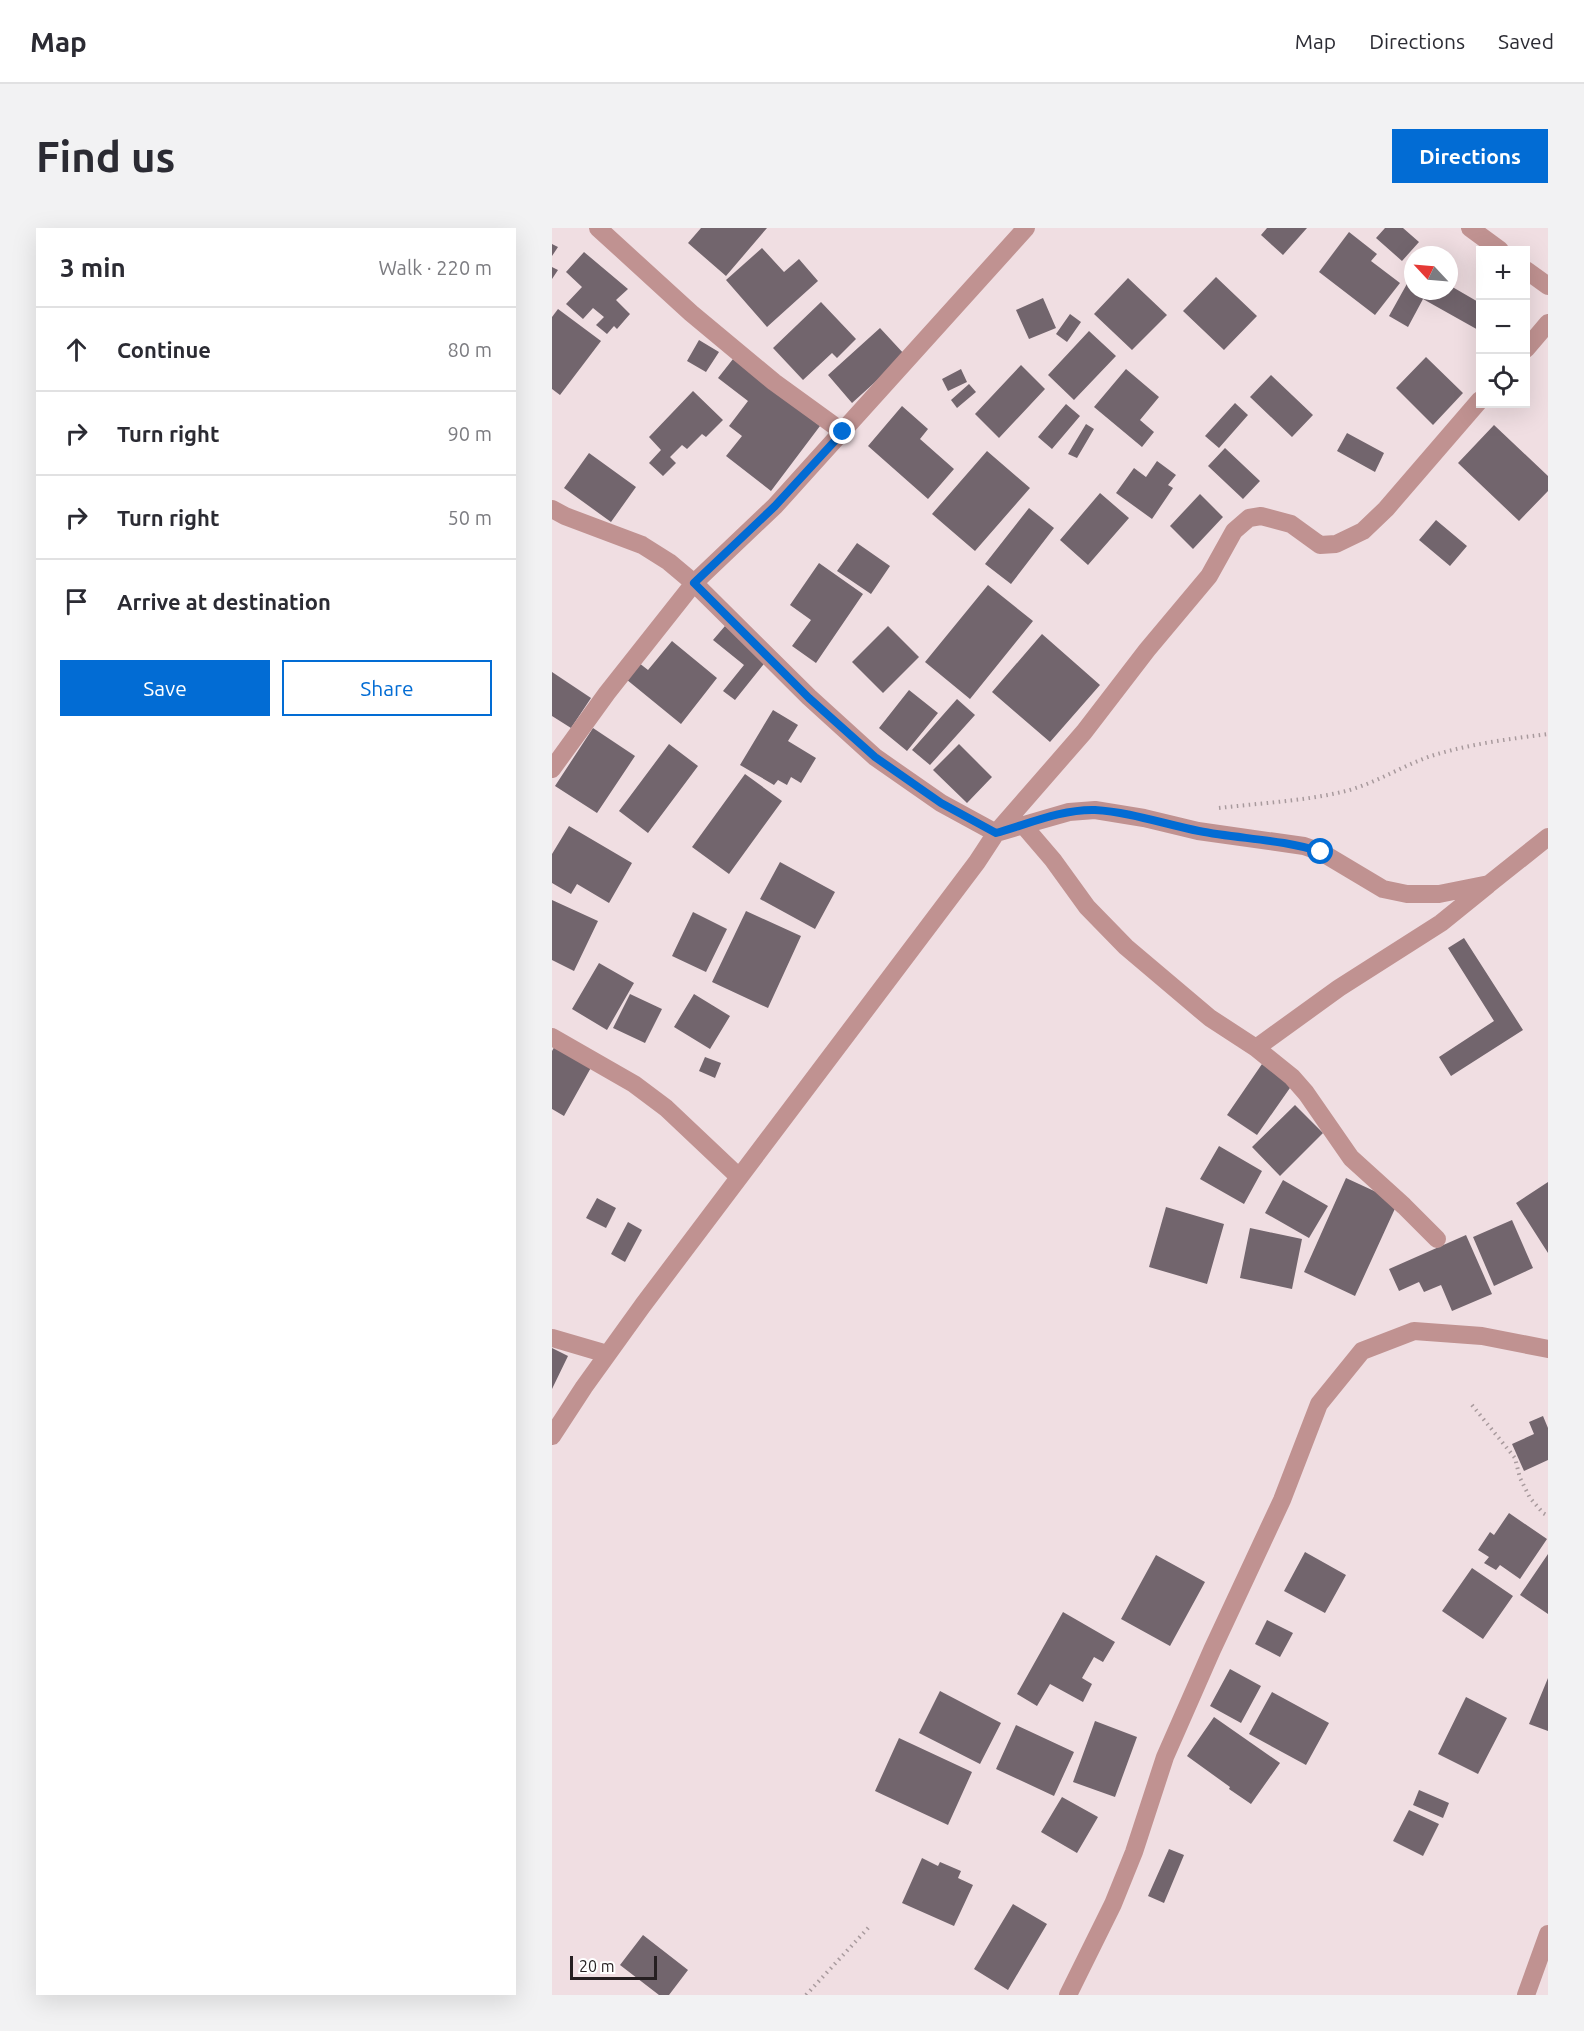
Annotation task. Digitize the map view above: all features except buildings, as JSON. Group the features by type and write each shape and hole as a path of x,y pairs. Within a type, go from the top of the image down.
{"street":[{"path":"598,228 691,313 774,382 843,432"},
{"path":"552,768 607,693 694,583 775,506 1026,228"},
{"path":"1470,228 1495,246"},
{"path":"1530,273 1548,286"},
{"path":"1530,344 1548,323"},
{"path":"552,1436 607,1354 977,862 996,833 1084,732 1147,650 1209,576 1234,531 1249,518 1261,516 1291,524 1320,544 1336,544 1364,531 1386,509 1476,405"},
{"path":"552,509 642,545 669,562 694,583 809,698 875,757 941,803 996,833 1069,812 1095,810 1144,818 1198,831 1304,846 1321,852 1383,889 1407,894 1439,894 1489,884"},
{"path":"1023,825 1053,860 1087,907 1126,947 1210,1018 1256,1048 1292,1077 1306,1093 1351,1158 1437,1239"},
{"path":"1256,1048 1339,988 1441,923 1548,837"},
{"path":"552,1037 634,1084 666,1108 739,1177"},
{"path":"1068,1995 1113,1904 1134,1852 1165,1757 1282,1500 1319,1404 1362,1351 1414,1331 1482,1336 1548,1349"},
{"path":"552,1338 607,1354"},
{"path":"1526,1995 1548,1934"}],"path":[{"path":"1208,809 1308,798 1347,791 1380,780 1430,757 1491,741 1548,734"},
{"path":"1472,1405 1515,1458 1520,1478 1530,1498 1548,1516"},
{"path":"806,1995 870,1926"}],"route":[{"path":"843,432 775,506 694,583 809,698 875,757 941,803 996,833 1069,812 1095,810 1144,818 1198,831 1304,846 1321,852"}]}
